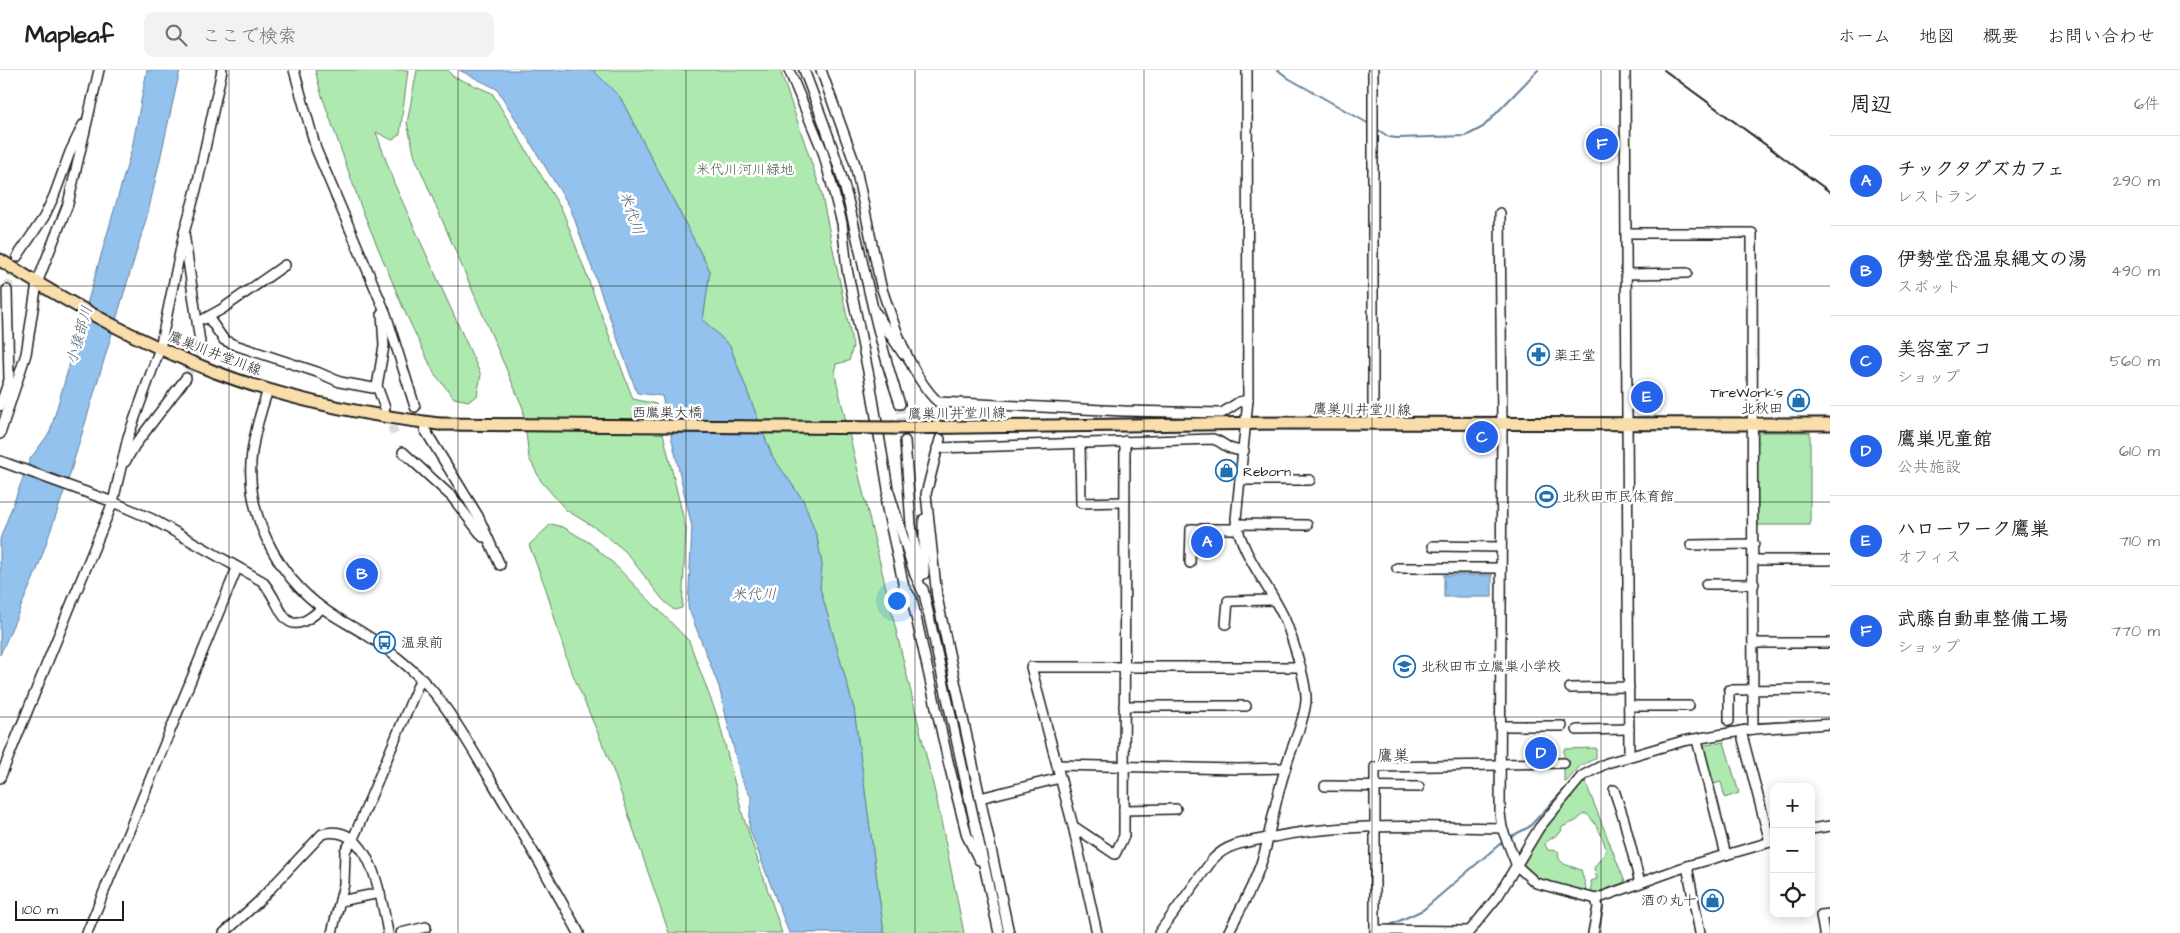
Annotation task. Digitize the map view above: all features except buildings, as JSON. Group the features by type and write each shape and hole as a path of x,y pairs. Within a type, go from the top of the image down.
{"main road":[{"name":"鷹巣川井堂川線","path":"0,260 42,286 154,345 215,372 268,390 350,410 439,424"},
{"name":"西鷹巣大橋","path":"439,424 894,428"},
{"name":"鷹巣川井堂川線","path":"894,428 1247,424 1830,424"}],"street":[{"path":"0,434 26,354 42,286 68,204 99,70"},
{"path":"0,778 110,501 118,476 196,190 222,70"},
{"path":"294,70 316,149 386,314 415,407"},
{"path":"789,70 822,152 842,223 847,269 870,381 888,489 915,575 924,594"},
{"path":"804,70 848,198 872,306 900,404"},
{"path":"821,70 855,164 881,286 913,368"},
{"path":"1228,933 1256,873 1266,846 1285,768 1306,700 1300,667 1285,621 1237,526 1237,502 1241,480 1248,400 1246,70"},
{"path":"1373,70 1373,424"},
{"path":"1625,72 1629,756"},
{"path":"17,257 44,217 70,152 90,111"},
{"path":"1500,213 1502,425 1500,765 1502,828 1517,866 1536,883 1596,899 1687,866 1770,842"},
{"path":"184,233 199,348"},
{"path":"1626,233 1752,233 1754,424 1753,729"},
{"path":"197,323 285,265"},
{"path":"1626,274 1687,273"},
{"path":"372,282 382,311 384,346 377,386 385,408"},
{"path":"0,406 8,380 8,290"},
{"path":"872,306 928,392 938,402 1124,411 1222,413 1239,402 1248,400"},
{"path":"208,317 224,340 235,345 317,372 340,382 367,388 377,386"},
{"path":"118,476 135,445 186,378"},
{"path":"268,390 257,424 252,454 252,484 258,516 266,539 287,574 302,592 322,608 364,634 421,678 431,690 476,756 578,933"},
{"path":"938,402 938,413"},
{"path":"403,452 452,497 487,543 500,565 478,516 426,430"},
{"path":"924,594 923,508 938,444 1213,439 1232,450 1244,452"},
{"path":"905,441 911,526 924,594 999,933"},
{"path":"1073,826 1115,854 1124,836 1124,441"},
{"path":"1080,442 1081,503 1123,502"},
{"path":"0,461 110,501 152,519 262,581 269,588 279,609 291,623 300,624 311,618 322,608"},
{"path":"1241,480 1310,480"},
{"path":"888,489 886,504 904,587 912,599 948,761 967,836 985,872"},
{"path":"926,494 938,606 1009,933"},
{"path":"1190,563 1191,529 1307,525"},
{"path":"1691,545 1754,544"},
{"path":"1433,546 1501,546"},
{"path":"1754,560 1830,560"},
{"path":"87,933 238,568"},
{"path":"1397,568 1501,568"},
{"path":"1706,584 1754,584"},
{"path":"1226,624 1228,601 1274,600"},
{"path":"1754,643 1830,644"},
{"path":"1097,933 1073,826 1031,667 1300,667"},
{"path":"332,933 344,884 346,851 353,839 421,678"},
{"path":"1570,688 1629,688"},
{"path":"1729,721 1729,690 1830,690"},
{"path":"1124,706 1246,706"},
{"path":"1629,706 1689,706"},
{"path":"1564,763 1375,767 1375,932 1468,932 1498,896 1539,828 1582,776 1607,763 1683,742 1741,731 1830,724"},
{"path":"1500,726 1562,726"},
{"path":"1576,730 1629,730"},
{"path":"1741,731 1770,834"},
{"path":"1698,740 1726,855"},
{"path":"1057,766 1285,768"},
{"path":"980,798 1060,778"},
{"path":"1325,786 1419,787"},
{"path":"1614,790 1624,820 1640,883"},
{"path":"1124,810 1176,809"},
{"path":"1815,828 1830,826"},
{"path":"1159,933 1220,851 1232,845 1298,831 1374,827 1502,828"},
{"path":"224,933 257,903 322,834 334,832 353,839 360,846 376,878 388,933"},
{"path":"1687,866 1700,933"},
{"path":"340,901 380,893"},
{"path":"1593,933 1598,906 1596,899"},
{"path":"1824,933 1821,915 1830,914"},
{"path":"401,933 426,927"}],"green space":[{"path":"315,70 408,70 400,134 392,140 376,132 394,183 481,375 477,396 468,401 454,398 434,373 404,310 361,207 321,93"},
{"path":"417,70 448,70 452,76 492,93 563,212 633,399 656,404 686,529 682,608 674,610 663,600 625,551 599,530 566,510 541,481 529,458 523,408 415,157 407,123"},
{"name":"米代川河川緑地","path":"593,70 780,70 821,191 853,346 849,361 836,364 835,375 937,801 964,933 884,933 854,709 820,588 822,565 817,537 803,500 772,456 730,346 703,320 710,271 620,97"},
{"path":"1757,432 1810,432 1810,525 1757,525"},
{"path":"551,524 563,527 590,543 613,563 689,641 719,721 743,816 782,933 669,933 611,764 568,663 546,589 529,545"},
{"path":"1724,742 1739,793 1725,798 1721,782 1710,785 1701,746"},
{"path":"1596,748 1596,758 1580,766 1566,782 1564,781 1564,749"},
{"path":"1585,781 1625,882 1593,894 1541,881 1526,870 1522,863 1541,829","holes":["1587,814 1600,831 1606,851 1594,868 1597,879 1591,881 1592,892 1587,891 1581,870 1564,864 1559,859 1558,851 1548,850 1545,845 1546,842 1561,832 1562,827"]}],"water":[{"name":"小猿部川","path":"147,70 180,70 148,213 69,477 37,570 0,655 0,539 30,459 50,432 132,148"},
{"name":"米代川","path":"459,70 593,70 620,97 710,271 703,320 730,346 772,456 803,500 817,537 822,565 820,588 854,709 884,933 789,933 749,828 751,797 741,779 719,687 688,607 692,527 662,396 637,393 570,207 497,89"},
{"path":"1444,575 1492,575 1492,597 1444,597"}],"waterway":[{"path":"1278,70 1288,78 1371,125"},
{"path":"1377,129 1389,137 1397,138 1466,136 1483,127 1538,70"},
{"path":"1757,723 1812,721"},
{"path":"1713,732 1750,724"},
{"path":"1586,769 1602,761"},
{"path":"1508,838 1529,827 1575,778"},
{"path":"1386,927 1423,910 1501,843"}],"tunnel":[{"path":"7,290 15,264"},
{"path":"186,378 199,348"},
{"path":"900,404 905,441"},
{"path":"387,413 395,435"},
{"path":"938,413 940,439"}],"railway":[{"path":"1664,70 1830,192"}],"place":[{"name":"武藤自動車整備工場","path":"1602,144"},
{"name":"薬王堂","path":"1538,355"},
{"name":"ハローワーク鷹巣","path":"1647,397"},
{"name":"TireWork's 北秋田","path":"1799,400"},
{"name":"美容室アコ","path":"1482,437"},
{"name":"Reborn","path":"1227,471"},
{"name":"北秋田市民体育館","path":"1546,496"},
{"name":"チックタグズカフェ","path":"1207,542"},
{"name":"伊勢堂岱温泉縄文の湯","path":"362,574"},
{"name":"温泉前","path":"385,642"},
{"name":"北秋田市立鷹巣小学校","path":"1405,666"},
{"name":"鷹巣児童館","path":"1541,753"},
{"name":"酒の丸十","path":"1713,900"}],"district":[{"name":"鷹巣","path":"1393,755"}]}
